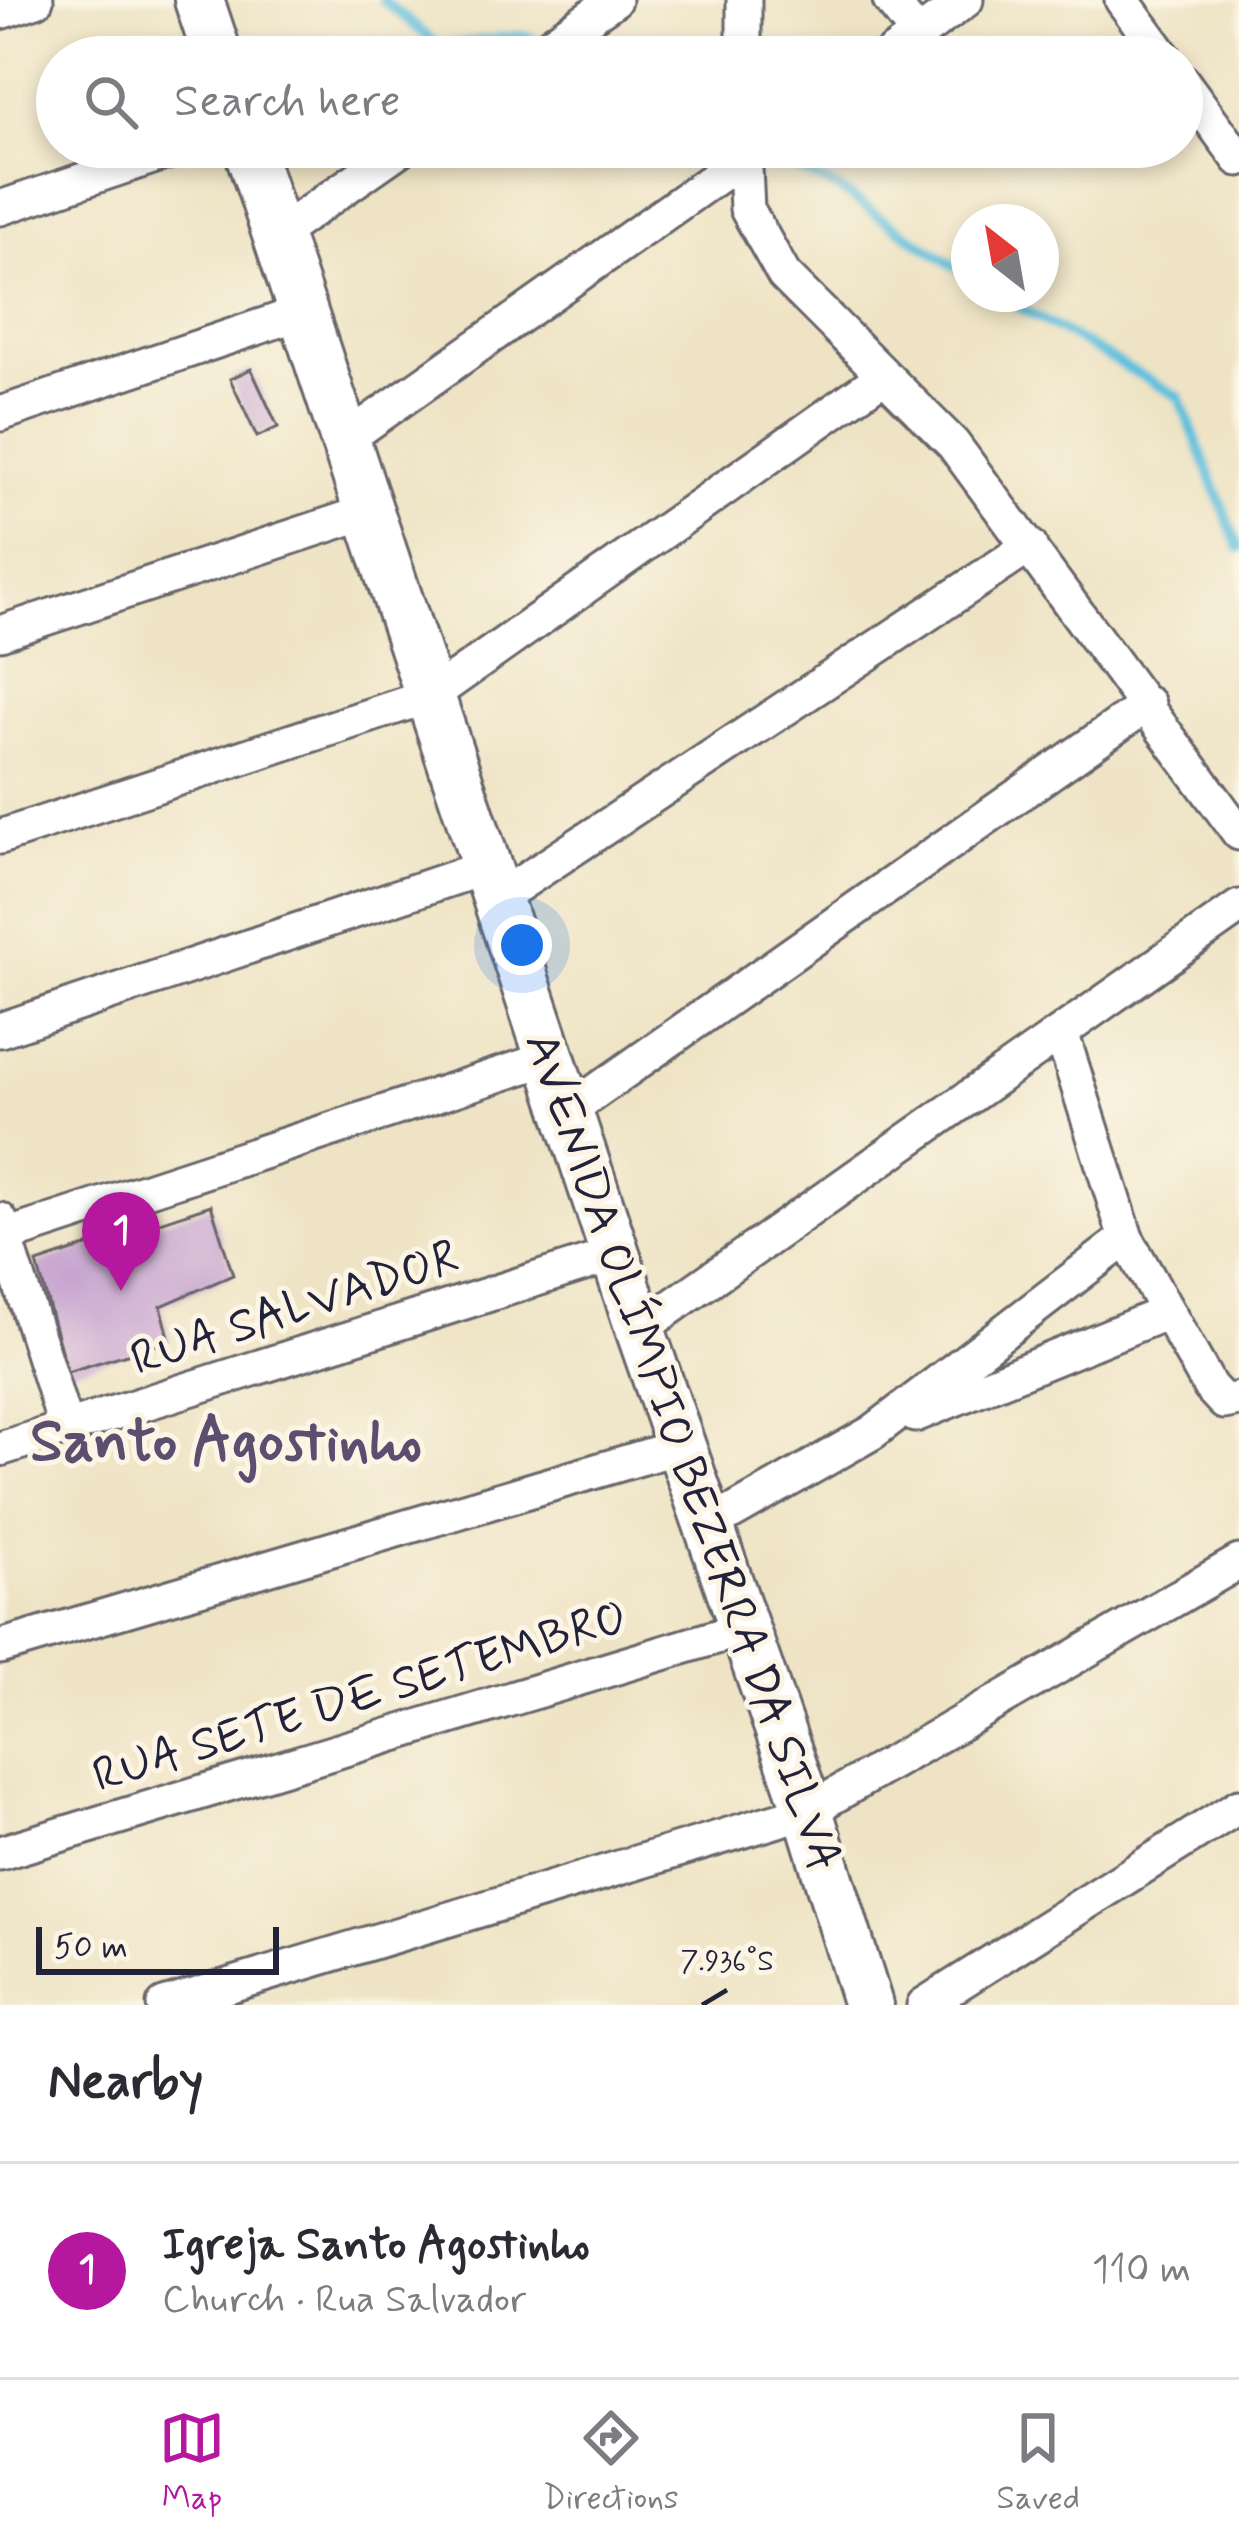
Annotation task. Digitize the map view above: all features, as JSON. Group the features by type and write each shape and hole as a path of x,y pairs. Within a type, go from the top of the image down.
{"street":[{"path":"0,12 36,0"},
{"path":"562,36 614,0"},
{"path":"744,0 744,36"},
{"path":"890,0 918,35 966,0"},
{"path":"1123,0 1149,36"},
{"path":"202,1 212,36"},
{"path":"1203,110 1239,159"},
{"path":"0,208 119,168"},
{"name":"AVENIDA OLÍMPIO BEZERRA DA SILVA","path":"255,168 571,1109 640,1329 808,1811 859,2003"},
{"path":"277,235 373,168"},
{"path":"346,439 725,168"},
{"path":"748,168 747,209 761,243 821,318 922,409 953,444 1239,832"},
{"path":"0,414 303,312"},
{"path":"0,837 432,695 882,376"},
{"path":"0,633 370,512"},
{"path":"0,1030 495,882 1030,546"},
{"path":"571,1109 1148,704"},
{"path":"640,1329 1239,907"},
{"path":"1062,1035 1126,1238 1163,1314 1232,1401"},
{"path":"66,1428 2,1232 553,1057"},
{"path":"873,1432 1126,1238"},
{"name":"RUA SALVADOR","path":"0,1449 616,1254"},
{"path":"708,1526 873,1432 1163,1314"},
{"path":"0,1647 681,1446"},
{"path":"164,2005 808,1811 1239,1562"},
{"name":"RUA SETE DE SETEMBRO","path":"0,1852 746,1628"},
{"path":"924,2005 1239,1806"}],"building":[{"path":"251,369 278,427 257,437 230,379"},
{"path":"211,1205 233,1275 161,1306 170,1341 67,1372 37,1263"}],"waterway":[{"path":"383,0 427,36"},
{"path":"516,36 526,36"},
{"path":"795,168 839,189 951,264"},
{"path":"1028,312 1179,397 1239,548"}],"place":[{"name":"Igreja Santo Agostinho","path":"121,1291"}],"district":[{"name":"Santo Agostinho","path":"226,1439"}]}
